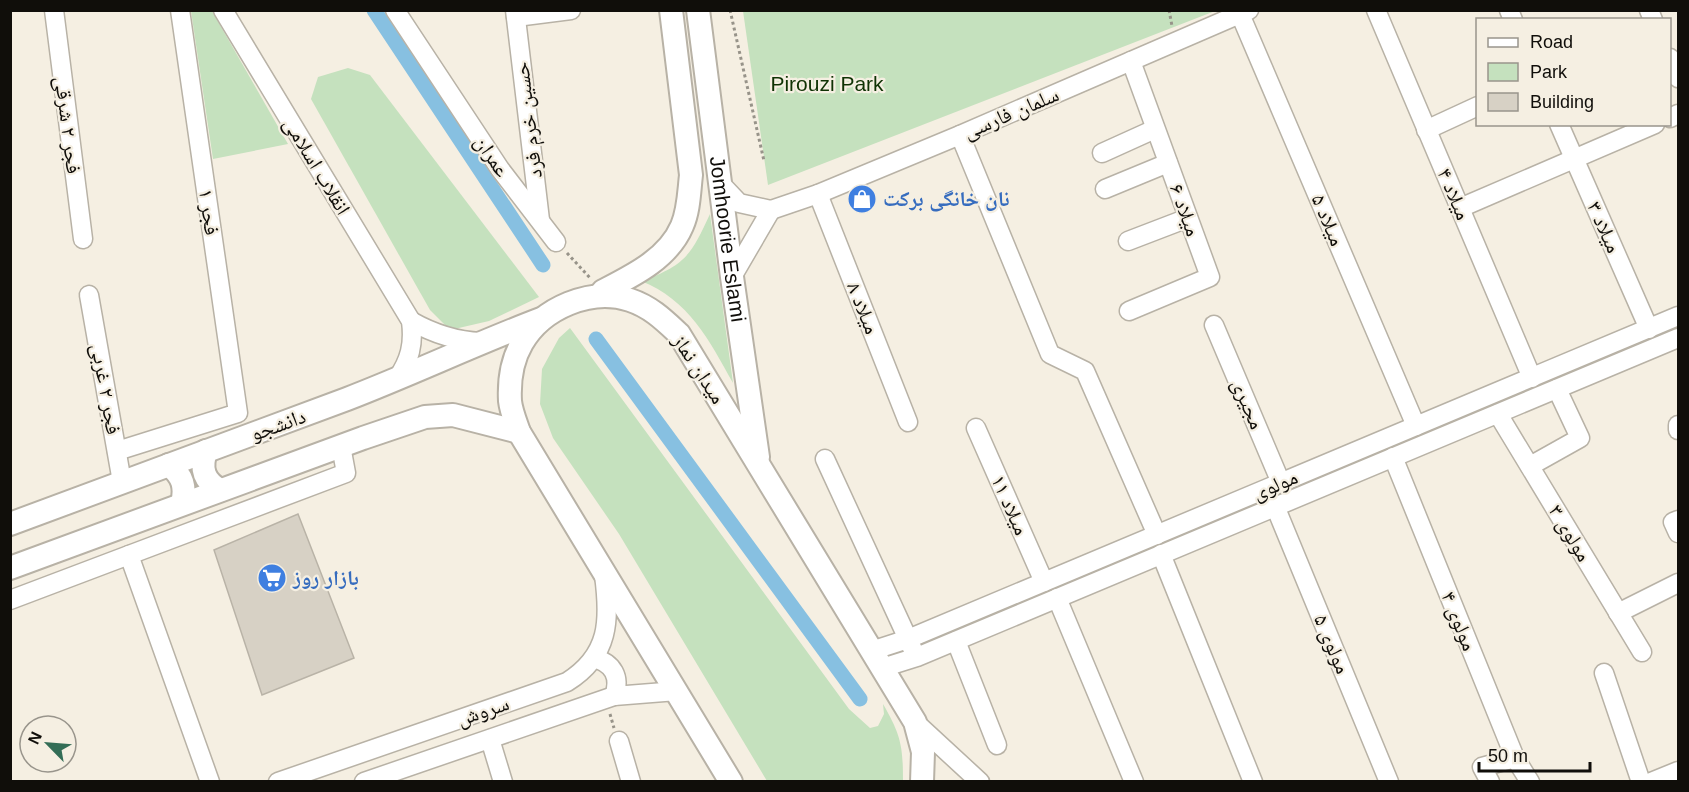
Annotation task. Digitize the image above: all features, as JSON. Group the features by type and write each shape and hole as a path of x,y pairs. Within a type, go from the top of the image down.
{"main road":[{"name":"Jomhoorie Eslami","path":"601,294 636,273 667,250 682,226 689,199 691,175 670,10"},
{"name":"Jomhoorie Eslami","path":"698,10 732,277 760,467"},
{"name":"میدان نماز","path":"731,782 519,432 510,403 511,372 522,343 542,319 568,303 601,294 629,299 657,313 679,334 915,722 923,752 922,782"},
{"name":"دانشجو","path":"10,524 397,379 481,342 542,319"},
{"name":"دانشجو","path":"10,568 425,417 453,415 519,432"},
{"path":"206,451 202,462 204,474 210,484 220,490"},
{"path":"169,465 178,472 183,482 185,493 182,504"}],"street":[{"name":"فجر ۲ شرقی","path":"54,10 83,239"},
{"name":"فجر ۱","path":"117,451 238,413 180,10"},
{"name":"انقلاب اسلامی","path":"223,10 411,321"},
{"name":"عمران","path":"395,10 500,169 556,242"},
{"path":"516,14 571,10"},
{"name":"میلاد ۴","path":"1376,10 1532,378"},
{"name":"سلمان فارسی","path":"771,210 818,194 960,135 1244,12"},
{"name":"میلاد ۵","path":"1244,12 1416,426"},
{"name":"حسین خرم فرد","path":"516,14 540,222"},
{"path":"1671,60 1678,78"},
{"name":"میلاد ۶","path":"1129,311 1210,277 1131,61"},
{"path":"1426,130 1476,107"},
{"name":"میلاد ۳","path":"1560,126 1649,329"},
{"path":"1460,208 1650,126"},
{"path":"1102,153 1155,129"},
{"path":"960,135 1050,354 1084,371 1157,535"},
{"path":"1105,189 1168,163"},
{"path":"720,183 739,202 771,210 732,277"},
{"name":"میلاد ۸","path":"818,194 908,422"},
{"path":"1128,241 1188,218"},
{"name":"فجر ۲ غربی","path":"89,295 123,482"},
{"name":"مولوی","path":"876,659 908,639 1678,316"},
{"path":"411,321 462,341 481,342"},
{"path":"397,379 412,351 414,338 411,321"},
{"name":"مجیری","path":"1214,325 1281,483"},
{"name":"مولوی","path":"876,659 916,657 956,641 1678,338"},
{"path":"1530,466 1580,438 1557,389"},
{"path":"1454,410 1463,429"},
{"name":"مولوی ۳","path":"1498,414 1642,651"},
{"name":"میلاد ۱۱","path":"976,428 1044,582"},
{"path":"10,600 346,473 341,446"},
{"name":"مولوی ۴","path":"1393,458 1515,758 1530,782"},
{"path":"825,459 916,657"},
{"name":"مولوی ۵","path":"1275,506 1389,782"},
{"path":"1678,520 1673,522 1678,533"},
{"path":"1161,554 1253,782"},
{"path":"129,555 210,782"},
{"name":"سروش","path":"279,782 567,682 585,669 594,658 607,630 608,601 604,570"},
{"path":"1618,613 1678,583"},
{"path":"1057,598 1134,782"},
{"path":"956,641 997,745"},
{"path":"594,658 610,664 615,671 617,688 610,697"},
{"path":"1604,673 1641,782"},
{"name":"سروش","path":"364,782 610,697 676,691"},
{"path":"915,722 980,782"},
{"path":"490,739 503,782"},
{"path":"618,741 631,782"},
{"path":"1490,782 1482,767 1515,758"}],"path":[{"path":"730,10 764,161"},
{"path":"556,242 601,294"},
{"path":"610,697 618,741"}],"green space":[{"name":"Pirouzi Park","path":"743,10 1215,11 768,185"},
{"path":"191,11 212,11 288,144 213,159"},
{"path":"348,68 370,75 539,297 489,321 450,330 430,310 311,99 318,77"},
{"path":"710,214 733,383 706,337 685,310 658,289 641,281 668,270 685,257 697,240"},
{"path":"570,328 849,709 870,728 878,726 884,714 883,704 900,741 903,781 767,781 619,534 553,438 540,404 542,369 559,338"}],"building":[{"path":"298,514 354,658 262,695 214,550"}],"waterway":[{"path":"374,10 543,265"},
{"path":"596,339 860,699"}],"place":[{"name":"نان خانگی برکت","path":"862,199"},
{"name":"بازار روز","path":"272,578"}]}
